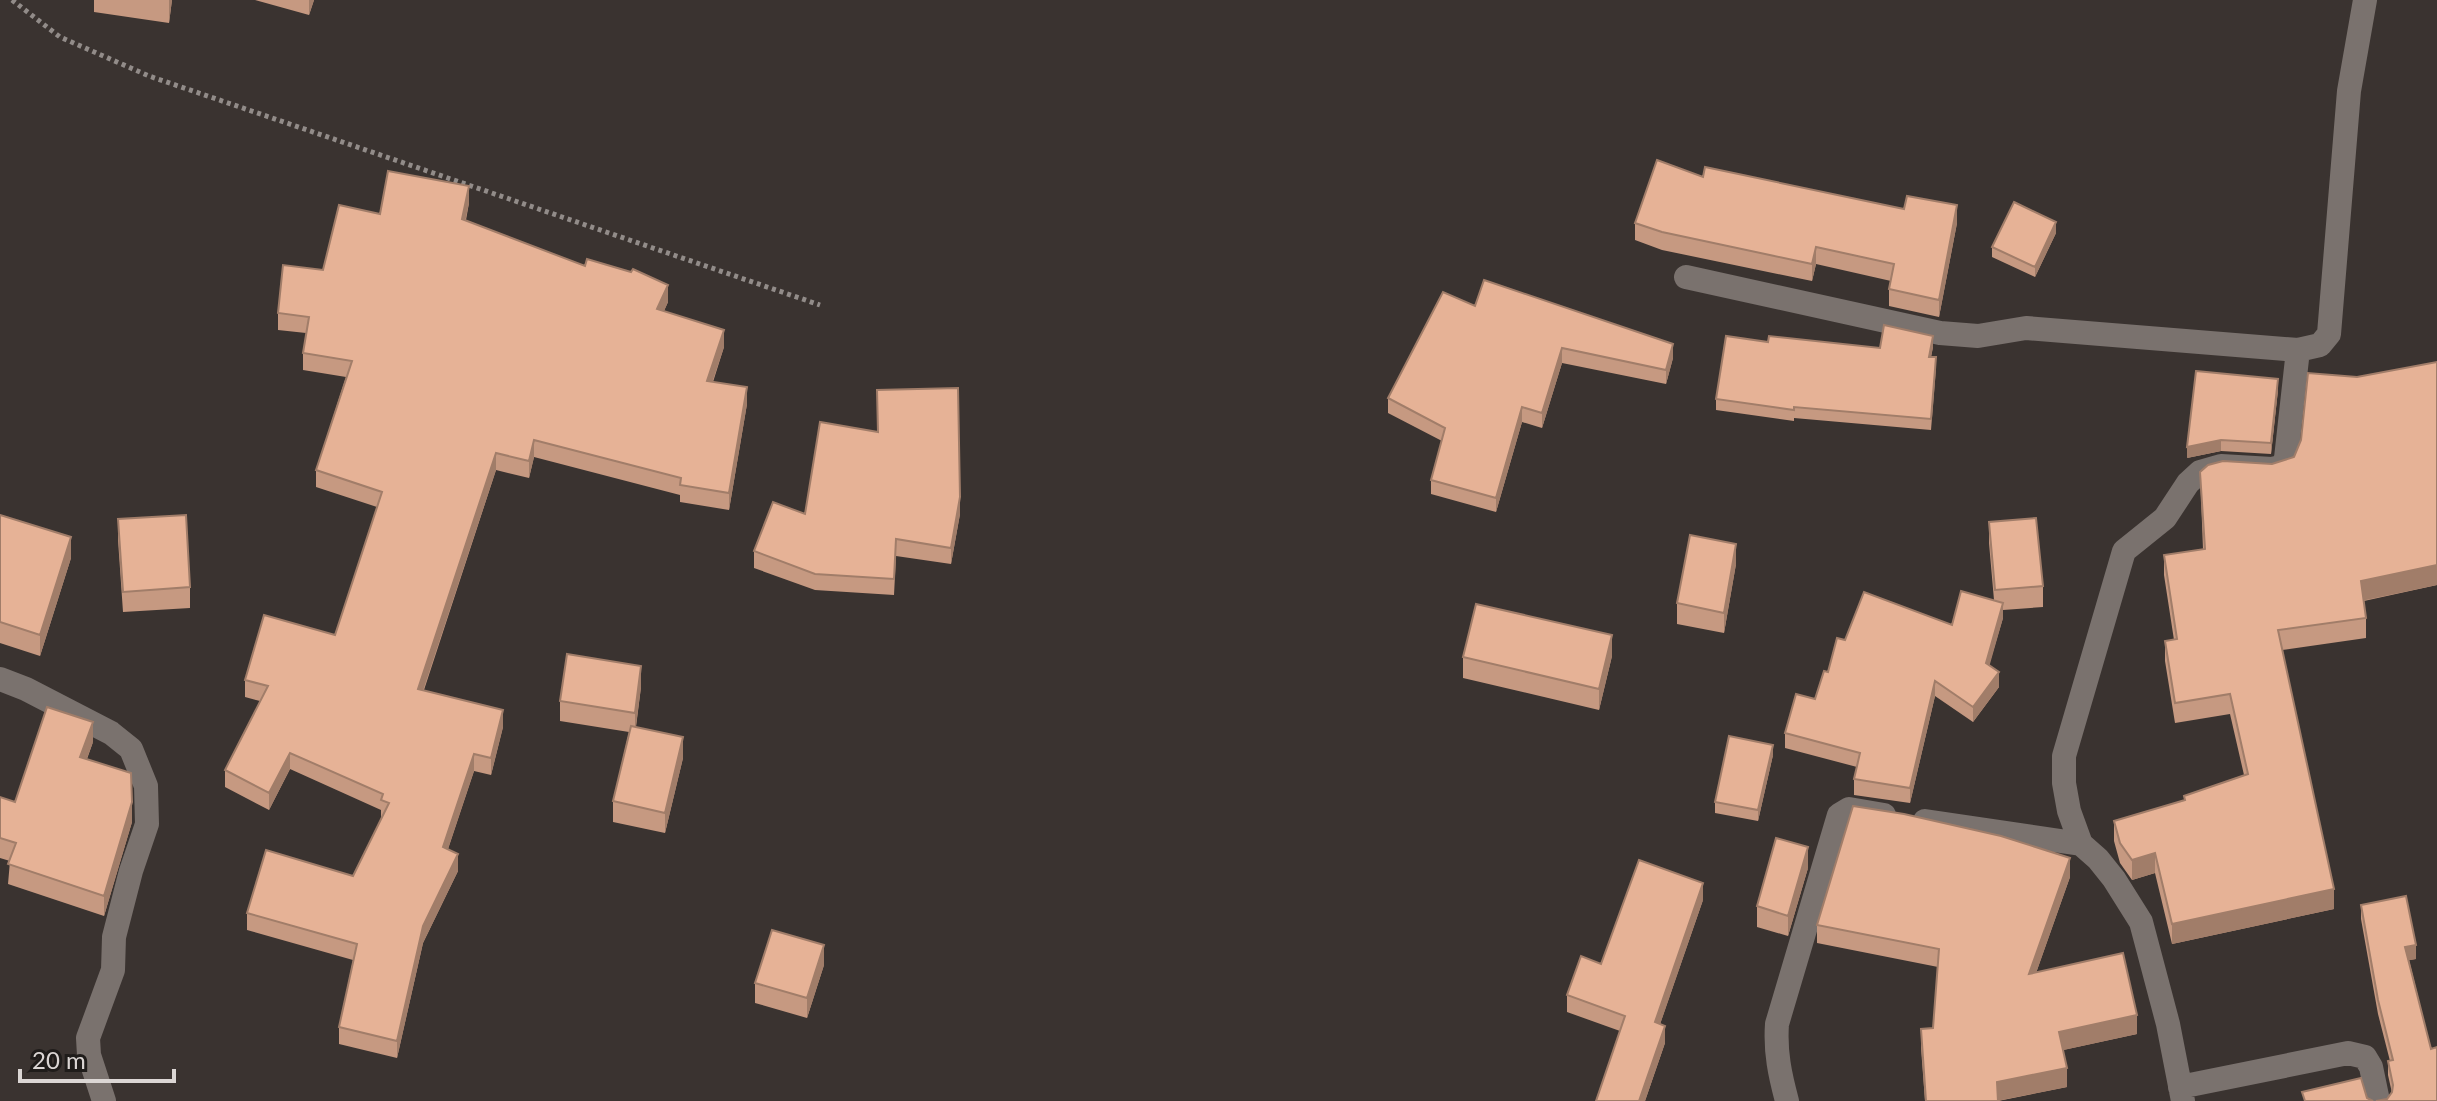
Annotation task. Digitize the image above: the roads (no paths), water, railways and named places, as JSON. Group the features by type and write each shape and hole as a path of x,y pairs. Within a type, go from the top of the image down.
{"street":[{"path":"1686,277 1940,333 1978,336 2026,328 2298,350 2320,345 2329,334 2349,91 2365,0"},
{"path":"2298,350 2283,466 2272,469 2221,466 2200,472 2188,483 2168,516 2124,551 2064,756 2064,783 2069,811 2081,844 2114,879 2141,922 2168,1024 2182,1094 2348,1053 2365,1057 2371,1067 2378,1101"},
{"path":"0,679 111,733 131,749 146,786 147,824 114,937 113,970 88,1038 89,1055 104,1101"},
{"path":"1787,1101 1779,1071 1777,1024 1841,812 1849,809 2081,844"}]}
